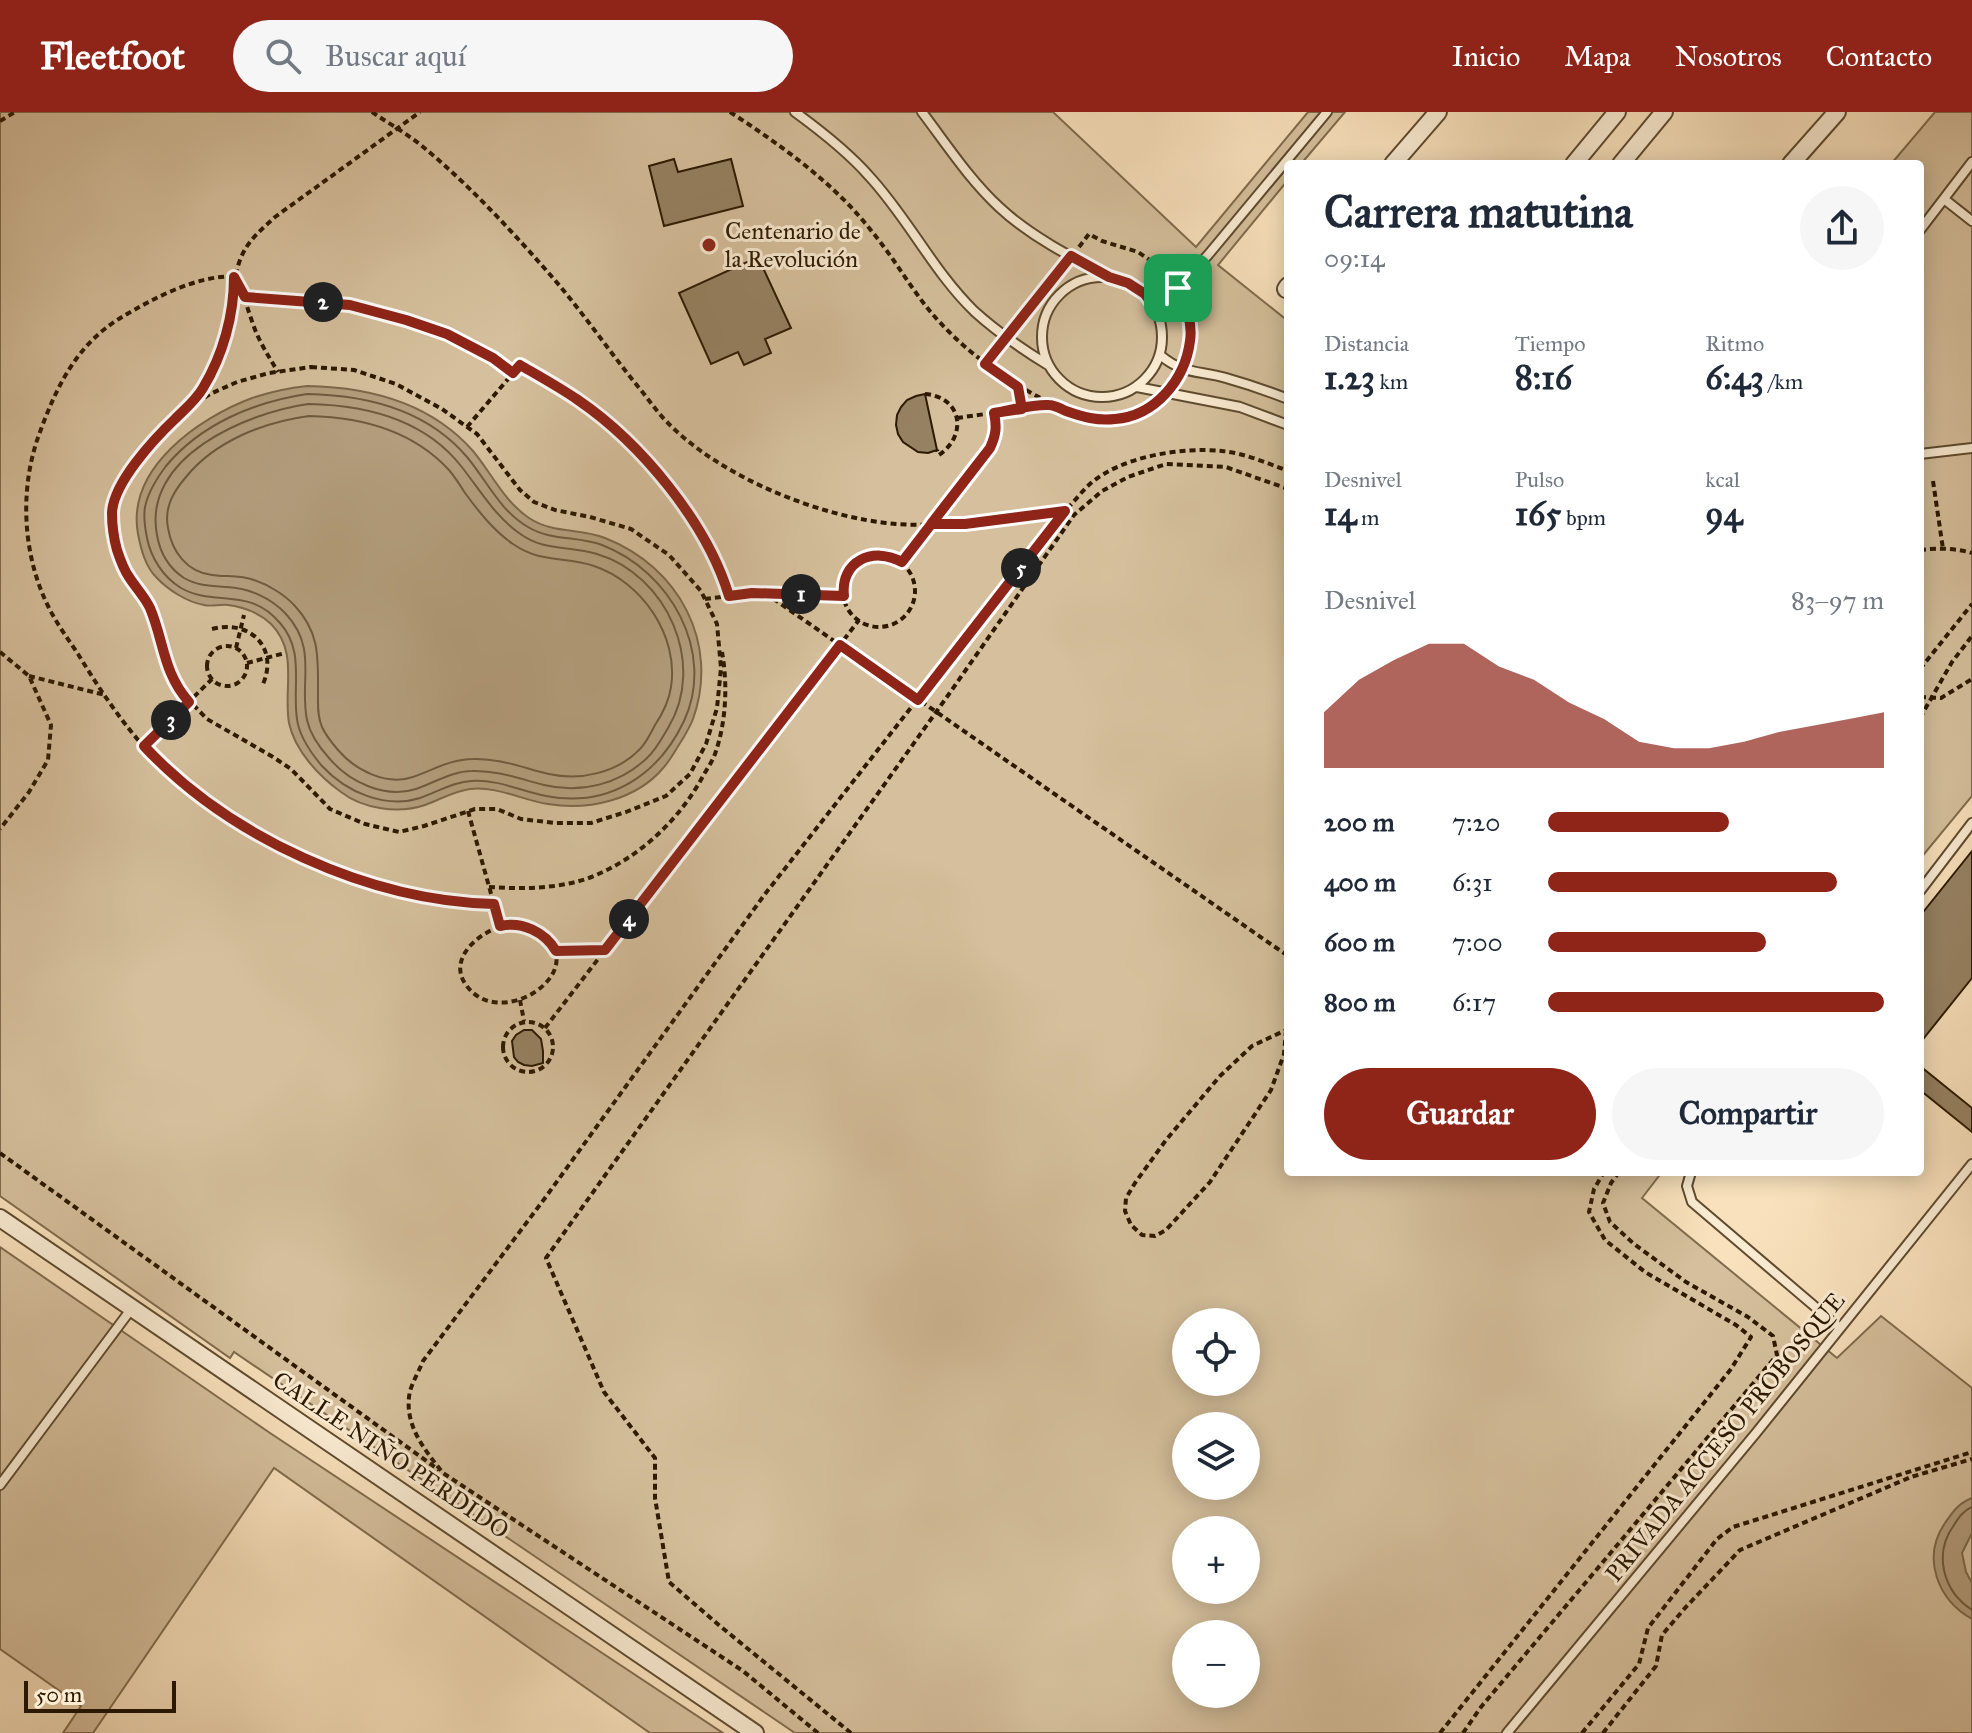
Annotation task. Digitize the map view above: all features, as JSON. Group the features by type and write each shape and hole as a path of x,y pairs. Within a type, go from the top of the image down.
{"street":[{"path":"1396,160 1438,112"},
{"path":"1577,160 1617,112"},
{"path":"1624,160 1664,112"},
{"path":"1795,160 1837,112"},
{"name":"CALLE NIÑO PERDIDO","path":"0,1218 755,1733"}],"lane":[{"path":"795,112 841,148 870,176 947,280 1005,338 1048,365 1061,381 1078,392 1098,397 1118,395 1137,387 1147,378 1160,355 1163,340 1157,311 1145,294 1071,256 1026,229 1001,209 978,186 922,112"},
{"path":"1287,160 1327,112"},
{"path":"1924,225 1972,162"},
{"path":"1157,311 1284,164"},
{"path":"1944,199 1972,221"},
{"path":"1048,365 1042,347 1042,328 1047,310 1058,295 1073,284 1090,277 1109,277"},
{"path":"1160,355 1176,368 1233,380 1284,398"},
{"path":"1137,387 1240,407 1284,424"},
{"path":"1924,453 1972,448"},
{"path":"1924,886 1972,823"},
{"name":"PRIVADA ACCESO PROBOSQUE","path":"1507,1733 1756,1433 1972,1164"},
{"path":"1690,1176 1687,1186 1692,1202 1840,1328"},
{"path":"0,1485 132,1308"}],"path":[{"path":"0,121 15,112"},
{"path":"372,112 420,144 457,177 546,270 667,423 693,445 734,472 814,507 896,524 965,524 1065,511"},
{"path":"187,410 203,389 214,366 226,333 234,297 234,277 253,236 420,112"},
{"path":"730,112 808,167 849,205 933,315 960,343 1018,387 1088,419 1118,419 1145,410 1168,392"},
{"path":"985,364 1089,234 1138,252 1154,263 1178,288 1188,310 1191,339 1183,369"},
{"path":"234,277 220,276 144,303 105,327 74,360 51,402 34,446 28,484 26,527 35,571 49,607 124,725 166,769 213,806 268,841 379,887 435,899 494,904"},
{"path":"234,277 245,297 254,328 278,372"},
{"path":"234,297 350,305 406,320 447,334 493,358 513,373"},
{"path":"467,427 520,365 578,400 616,430 648,462 704,539 722,574 729,596"},
{"path":"489,887 551,887 586,878 621,862 675,819 715,755 723,718 726,676 717,624 701,591 669,555 631,529 534,502 520,490 477,434 442,409 396,384 354,370 311,367 237,382 210,394 177,416 144,451 121,485 112,512 117,549 128,575 149,605 165,660 178,689 207,719 291,769 330,809 365,824 399,832 475,809 497,809 521,819 591,823 666,796 690,774 706,744 717,708 721,668 717,624"},
{"path":"1018,387 1022,409"},
{"path":"925,394 948,402 957,418 958,429 954,440 939,455 937,450"},
{"path":"957,418 1052,404"},
{"path":"902,562 990,448 997,425 994,413"},
{"path":"443,1473 423,1448 409,1421 410,1392 423,1361 765,894 1065,511 1093,482 1119,467 1175,452 1223,451 1284,469"},
{"path":"851,1733 669,1582 655,1498 655,1458 604,1392 546,1258 1074,515 1102,491 1128,477 1166,464 1226,467 1284,488"},
{"path":"1933,481 1943,549"},
{"path":"1924,550 1972,553"},
{"path":"880,554 902,562 910,571 916,595 905,617 883,627 870,626 859,620 845,602 845,579 850,569 858,561 880,554"},
{"path":"705,599 765,593 844,596"},
{"path":"765,593 1284,953"},
{"path":"1924,664 1972,604"},
{"path":"236,648 244,615"},
{"path":"545,1028 859,620"},
{"path":"212,629 224,626 240,628 256,637 267,658 267,675 263,684"},
{"path":"1924,710 1952,662 1972,636"},
{"path":"223,646 241,651 247,663 245,675 236,684 223,685 212,679 207,666 211,653 223,646"},
{"path":"0,652 29,676 105,695"},
{"path":"247,663 285,653"},
{"path":"0,829 29,792 48,760 51,725 29,676"},
{"path":"144,746 212,679"},
{"path":"1924,697 1941,698 1972,679"},
{"path":"468,811 500,926"},
{"path":"513,924 534,930 556,951 558,959 555,970 526,999 500,1003 487,1001 474,994 464,983 460,972 465,953 473,942 500,926 513,924"},
{"path":"556,951 605,950"},
{"path":"520,1000 524,1022"},
{"path":"524,1022 538,1023 554,1043 551,1060 545,1067 529,1073 513,1068 507,1062 502,1047 508,1032 524,1022"},
{"path":"1284,1030 1252,1046 1220,1076 1166,1140 1135,1183 1126,1198 1125,1211 1131,1225 1142,1235 1155,1236 1166,1230 1210,1182 1271,1090 1284,1054"},
{"path":"0,1153 443,1473 743,1671 818,1733"},
{"path":"1440,1733 1731,1369 1751,1337 1645,1272 1605,1240 1589,1212 1594,1189 1601,1176"},
{"path":"1463,1733 1481,1707 1777,1355 1773,1336 1748,1317 1686,1282 1610,1222 1603,1203 1616,1176"},
{"path":"1582,1733 1639,1664 1648,1628 1717,1539 1733,1527 1972,1452"},
{"path":"1603,1733 1656,1666 1662,1635 1740,1550 1911,1477 1972,1459"}],"shaded area":[{"path":"0,112 1053,112 1196,247 1308,112 1345,112 1304,160 1284,160 1284,185 1218,265 1284,318 1284,1176 1659,1176 1642,1198 1837,1358 1881,1316 1972,1388 1972,1733 795,1733 234,1352 230,1358 0,1196"},
{"path":"1935,112 1972,112 1972,796 1924,854 1924,160 1894,160"},
{"path":"0,1247 270,1433 723,1733 650,1733 274,1468 93,1733 63,1733 81,1706 0,1649"}],"water":[{"path":"307,386 375,394 397,400 438,420 473,451 512,504 529,518 557,529 605,538 631,551 654,568 672,588 687,611 697,636 701,663 700,691 689,727 669,761 653,778 626,795 579,806 548,804 500,791 470,789 415,808 392,809 370,806 350,798 316,771 302,753 289,723 287,659 280,635 271,624 251,611 228,605 198,603 178,595 161,582 152,573 142,551 137,510 143,488 155,467 189,432 252,398"},
{"path":"1972,1498 1972,1533 1962,1553 1972,1583 1972,1619 1960,1611 1942,1590 1934,1564 1934,1550 1945,1523 1957,1508"}],"building":[{"path":"674,159 678,172 731,159 743,206 664,226 649,166"},
{"path":"758,257 791,328 765,339 771,353 744,365 738,352 711,364 679,293"},
{"path":"925,394 937,450 928,453 918,452 903,442 896,425 897,415 907,400"},
{"path":"1972,851 1972,978 1924,1038 1924,911"},
{"path":"524,1030 532,1030 541,1039 543,1063 524,1065 514,1057 512,1041"},
{"path":"1924,1069 1972,1108 1972,1132 1924,1093"}],"place":[{"name":"Centenario de la Revolución","path":"709,245"}],"route":[{"path":"1178,288 1157,311 1145,294 1128,283 1109,277 1071,256 985,364 1018,387 1022,409 994,413 997,425 995,436 990,448 931,524 965,524 1065,511 918,700 840,645 605,950 556,951 534,930 513,924 500,926 494,904 435,899 379,887 317,863 268,841 213,806 166,769 144,746 189,702 178,689 165,660 149,605 128,575 117,549 112,512 121,485 144,451 177,416 187,410 203,389 226,333 234,297 234,277 245,297 350,305 447,334 493,358 513,373 520,365 578,400 616,430 648,462 679,501 704,539 722,574 729,596 752,593 844,596 845,579 858,561 880,554 902,562 990,448 997,425 994,413 1022,409 1052,404 1088,419 1118,419 1145,410 1168,392 1183,369 1191,339 1188,310 1178,288"}]}
